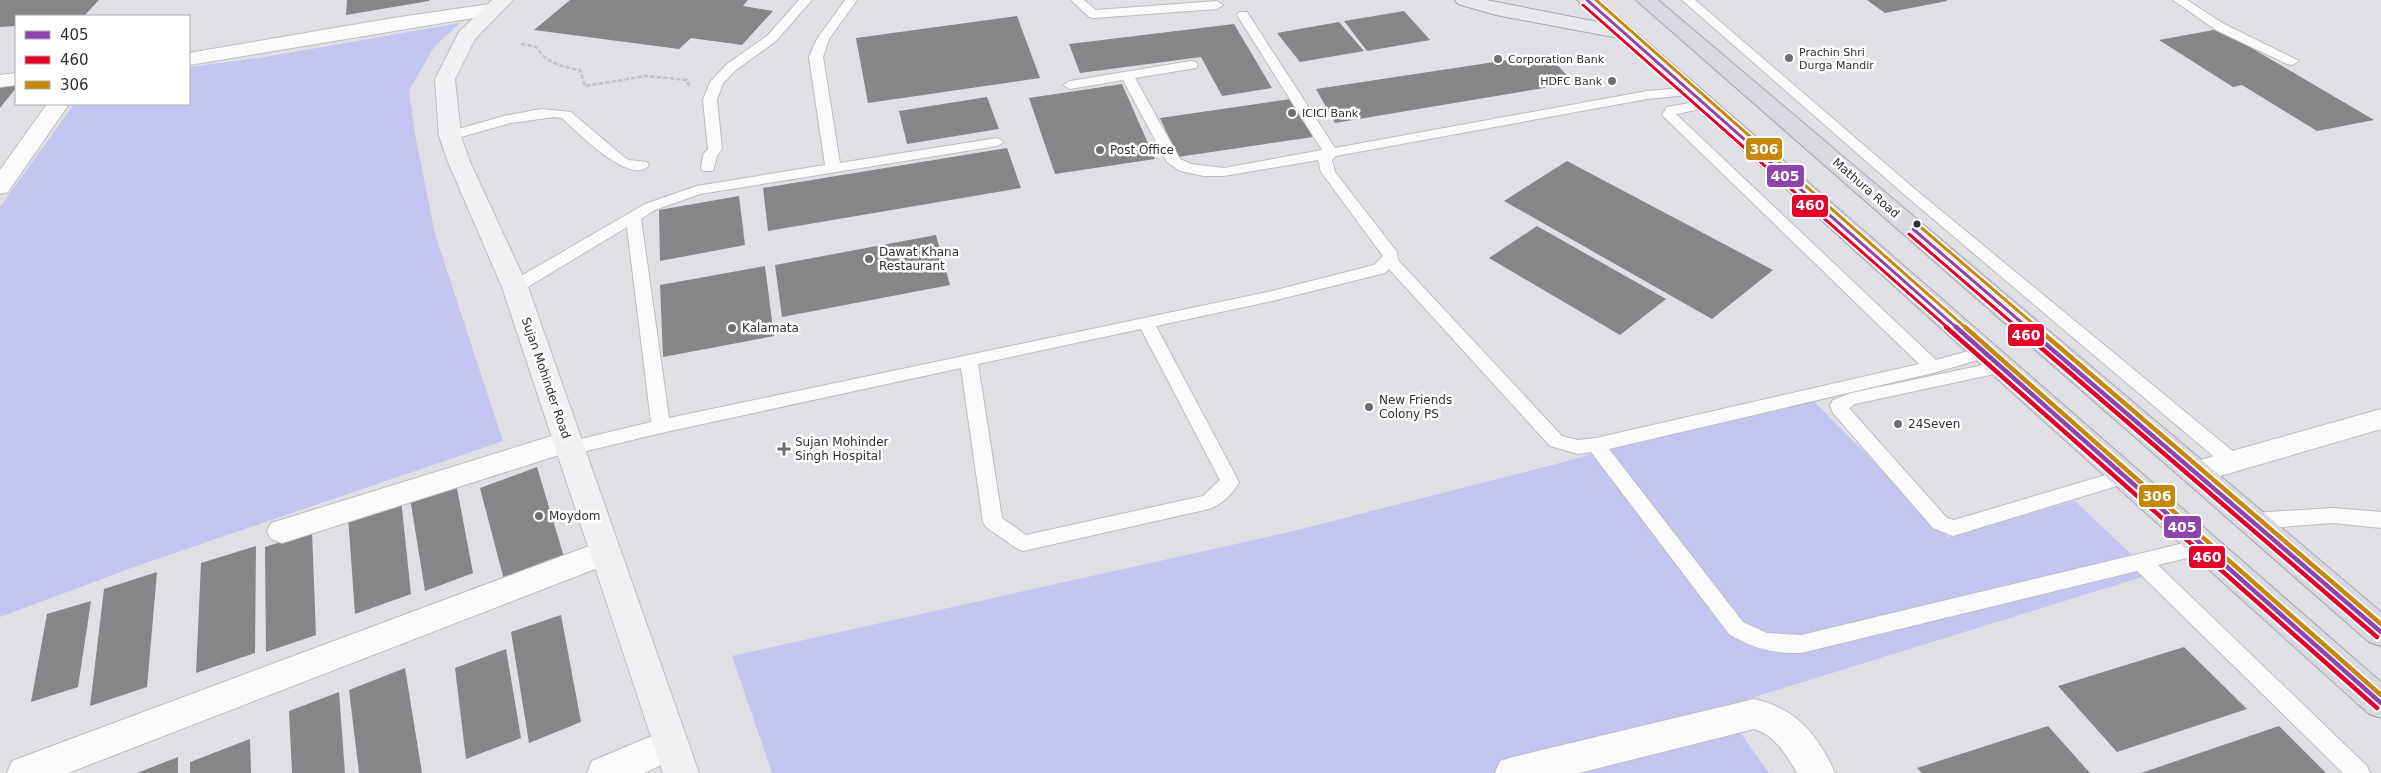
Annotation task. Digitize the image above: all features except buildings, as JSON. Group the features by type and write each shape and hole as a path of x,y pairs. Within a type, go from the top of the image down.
{"highway":[{"path":"1588,0 2381,703"},
{"name":"Mathura Road","path":"1646,0 2381,632"}],"main road":[{"path":"1465,0 1496,9 1624,32"}],"street":[{"path":"190,59 496,5"},
{"name":"Sujan Mohinder Road","path":"496,5 466,36 445,79 450,136 459,162 515,287 676,758"},
{"path":"0,81 15,79"},
{"path":"0,187 57,105"},
{"path":"2196,472 2381,419"},
{"path":"282,531 569,445"},
{"path":"25,773 605,552"},
{"path":"1513,773 1754,714 1765,715 1776,720 1790,734 1817,773"},
{"path":"605,773 676,758"}],"lane":[{"path":"708,168 710,155 715,149 710,100 711,92 716,82 766,44 806,0"},
{"path":"833,167 816,57 824,39 851,0"},
{"path":"1077,0 1094,14 1217,5"},
{"path":"1688,0 1911,193 2233,462"},
{"path":"2179,0 2220,27 2292,61"},
{"path":"1243,15 1331,154"},
{"path":"1070,85 1191,65"},
{"path":"1128,76 1174,162 1183,167 1209,173 1331,154 1647,95 1699,97"},
{"path":"1699,97 1672,110 1669,115 1933,367"},
{"path":"450,136 540,113 558,112 566,115 619,160 626,164 642,165"},
{"path":"515,287 650,207 698,190 997,142"},
{"path":"1331,154 1325,159 1328,172 1391,256 1390,261 1556,440 1578,447 1596,445 1933,367 1994,360"},
{"path":"633,218 661,426"},
{"path":"569,445 1272,296 1379,269 1390,261"},
{"path":"969,361 993,522 1023,543 1209,502 1230,482 1146,323"},
{"path":"1994,360 1850,399 1839,404 1839,408 1940,522 1953,528 2126,476"},
{"path":"1596,445 1736,628 1765,643 1779,646 1801,644 2205,546"},
{"path":"2253,521 2304,516 2362,517 2381,520"},
{"path":"2141,562 2359,773"}],"path":[{"path":"521,44 536,47 541,56 560,67 580,70 585,86 646,76 687,80 690,88"}],"shaded area":[{"path":"460,23 435,46 409,90 415,134 435,234 503,441 134,567 0,617 0,207 73,105 190,105 190,67 265,57"},
{"path":"1805,392 1948,537 2075,501 2152,574 1722,707 1769,773 772,773 732,656 1285,533 1553,465"}],"transit line":[{"name":"405","path":"1587,0 2381,703"},
{"name":"306","path":"1596,0 2381,695"},
{"name":"460","path":"1583,5 2377,708"},
{"name":"306","path":"1917,224 2381,624"},
{"name":"405","path":"1913,229 2381,632"},
{"name":"460","path":"1909,234 2377,637"}],"place":[{"name":"Prachin Shri Durga Mandir","path":"1789,58"},
{"name":"Corporation Bank","path":"1498,59"},
{"name":"HDFC Bank","path":"1612,81"},
{"name":"ICICI Bank","path":"1292,113"},
{"name":"Post Office","path":"1100,150"},
{"name":"Dawat Khana Restaurant","path":"869,259"},
{"name":"Kalamata","path":"732,328"},
{"name":"New Friends Colony PS","path":"1369,407"},
{"name":"24Seven","path":"1898,424"},
{"name":"Sujan Mohinder Singh Hospital","path":"784,449"},
{"name":"Moydom","path":"539,516"}]}
